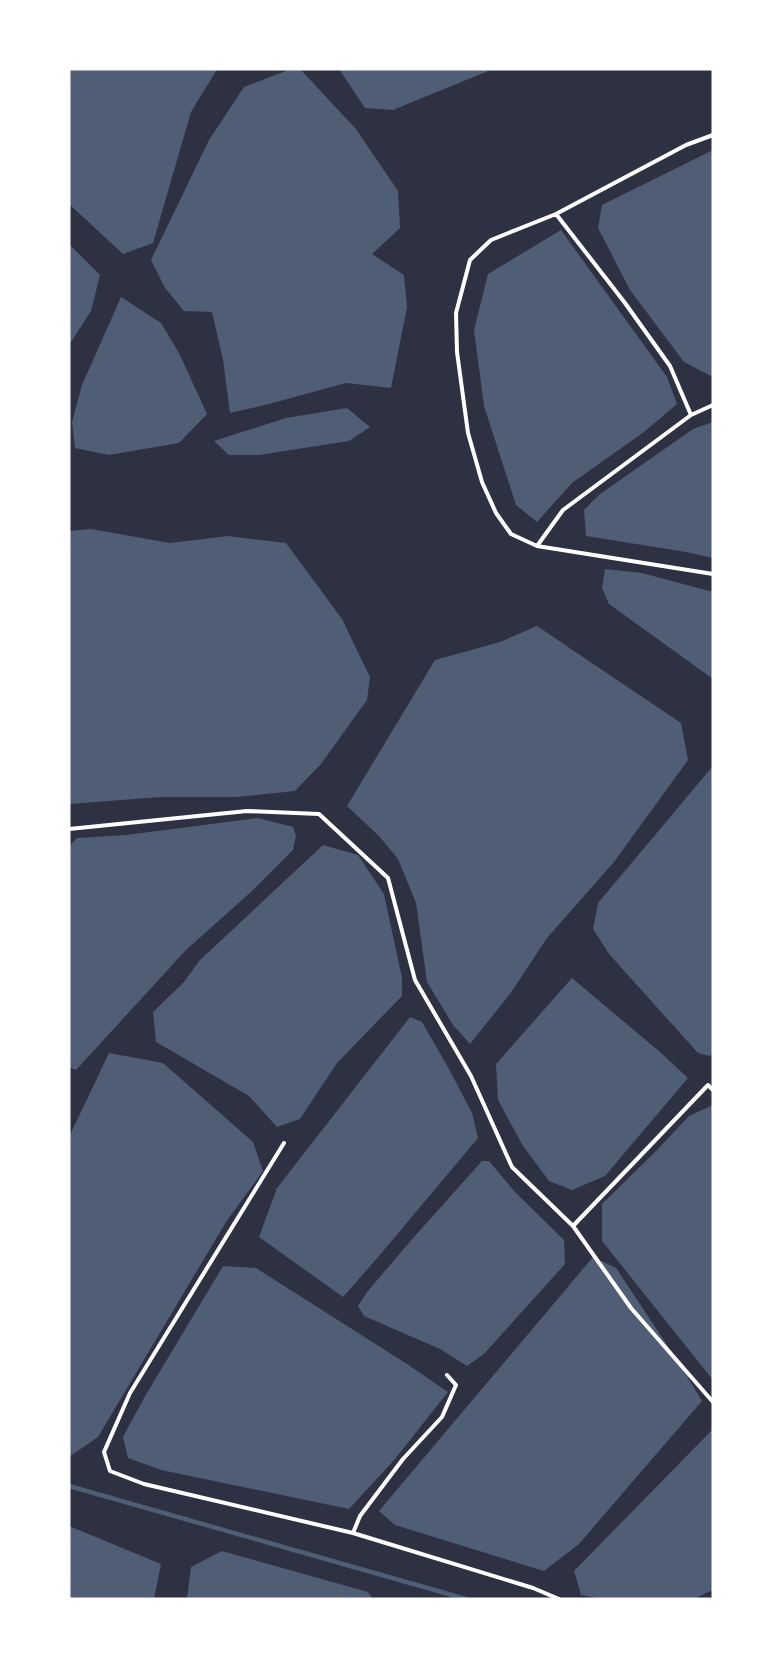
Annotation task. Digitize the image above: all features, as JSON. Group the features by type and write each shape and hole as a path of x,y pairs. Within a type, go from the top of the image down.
{"lane":[{"path":"713,135 686,145 556,214 491,240 470,260 456,313 457,352 468,433 483,482 496,513 511,534 537,546 713,574"},
{"path":"556,214 625,303 670,366 691,415"},
{"path":"537,546 563,510 691,415 713,405"},
{"path":"69,829 247,811 319,814 388,878 415,980 471,1076 512,1167 573,1226 631,1308 713,1402"},
{"path":"573,1226 708,1085 713,1090"},
{"path":"284,1143 130,1393 104,1452 110,1471 144,1484 353,1533 533,1588 559,1599"},
{"path":"353,1533 360,1516 403,1459 442,1417 456,1385 447,1375"}],"water":[{"path":"69,69 220,69 216,71 191,112 153,243 123,254 69,204"},
{"path":"291,69 300,69 356,129 398,191 400,228 372,254 404,275 407,307 391,388 346,383 230,413 223,360 212,312 184,311 165,288 151,260 209,140 244,87"},
{"path":"339,69 493,69 393,110 365,108"},
{"path":"713,150 713,377 684,362 630,290 598,228 602,205"},
{"path":"561,230 667,377 677,404 644,432 572,483 537,522 516,505 484,406 474,330 488,274"},
{"path":"69,244 100,275 91,311 69,345"},
{"path":"121,297 161,323 179,353 207,414 179,443 109,455 75,448 72,422 82,385"},
{"path":"347,408 370,427 349,441 259,455 229,455 214,441 286,418"},
{"path":"713,422 713,558 586,536 584,510 600,494 693,429"},
{"path":"91,529 170,543 228,536 286,543 342,619 370,677 367,700 321,764 295,791 237,797 161,797 69,804 69,531"},
{"path":"605,569 642,573 713,592 713,679 609,604 602,588"},
{"path":"537,626 681,723 688,760 614,862 547,938 510,994 470,1044 453,1025 427,982 416,903 398,859 379,836 347,806 435,660 500,642"},
{"path":"712,767 713,1053 710,1056 698,1053 609,954 593,929 598,903"},
{"path":"258,818 293,827 296,836 293,850 252,891 186,950 76,1070 69,1067 69,846 77,838 126,835"},
{"path":"323,845 358,855 384,894 402,978 402,996 337,1063 300,1119 277,1127 249,1096 156,1042 153,1012 184,982 199,961"},
{"path":"572,978 688,1078 605,1176 572,1190 549,1181 523,1146 498,1100 496,1064"},
{"path":"410,1017 422,1022 449,1069 472,1113 478,1138 343,1297 259,1237 277,1188"},
{"path":"109,1053 163,1063 253,1142 263,1171 226,1222 98,1437 69,1457 69,1137"},
{"path":"713,1105 713,1380 602,1241 602,1204 689,1116"},
{"path":"482,1161 489,1161 515,1192 564,1240 565,1264 484,1354 467,1366 440,1349 364,1316 358,1306 367,1292 414,1237"},
{"path":"593,1257 616,1268 702,1401 579,1544 544,1571 395,1525 379,1511"},
{"path":"223,1266 256,1268 448,1392 395,1459 349,1509 161,1470 128,1458 123,1437"},
{"path":"713,1429 713,1590 693,1599 604,1599 581,1595 574,1571"},
{"path":"69,1526 161,1564 154,1599 69,1599"},
{"path":"222,1551 368,1592 373,1599 187,1599 191,1567"}],"waterway":[{"path":"69,1486 466,1599"}]}
